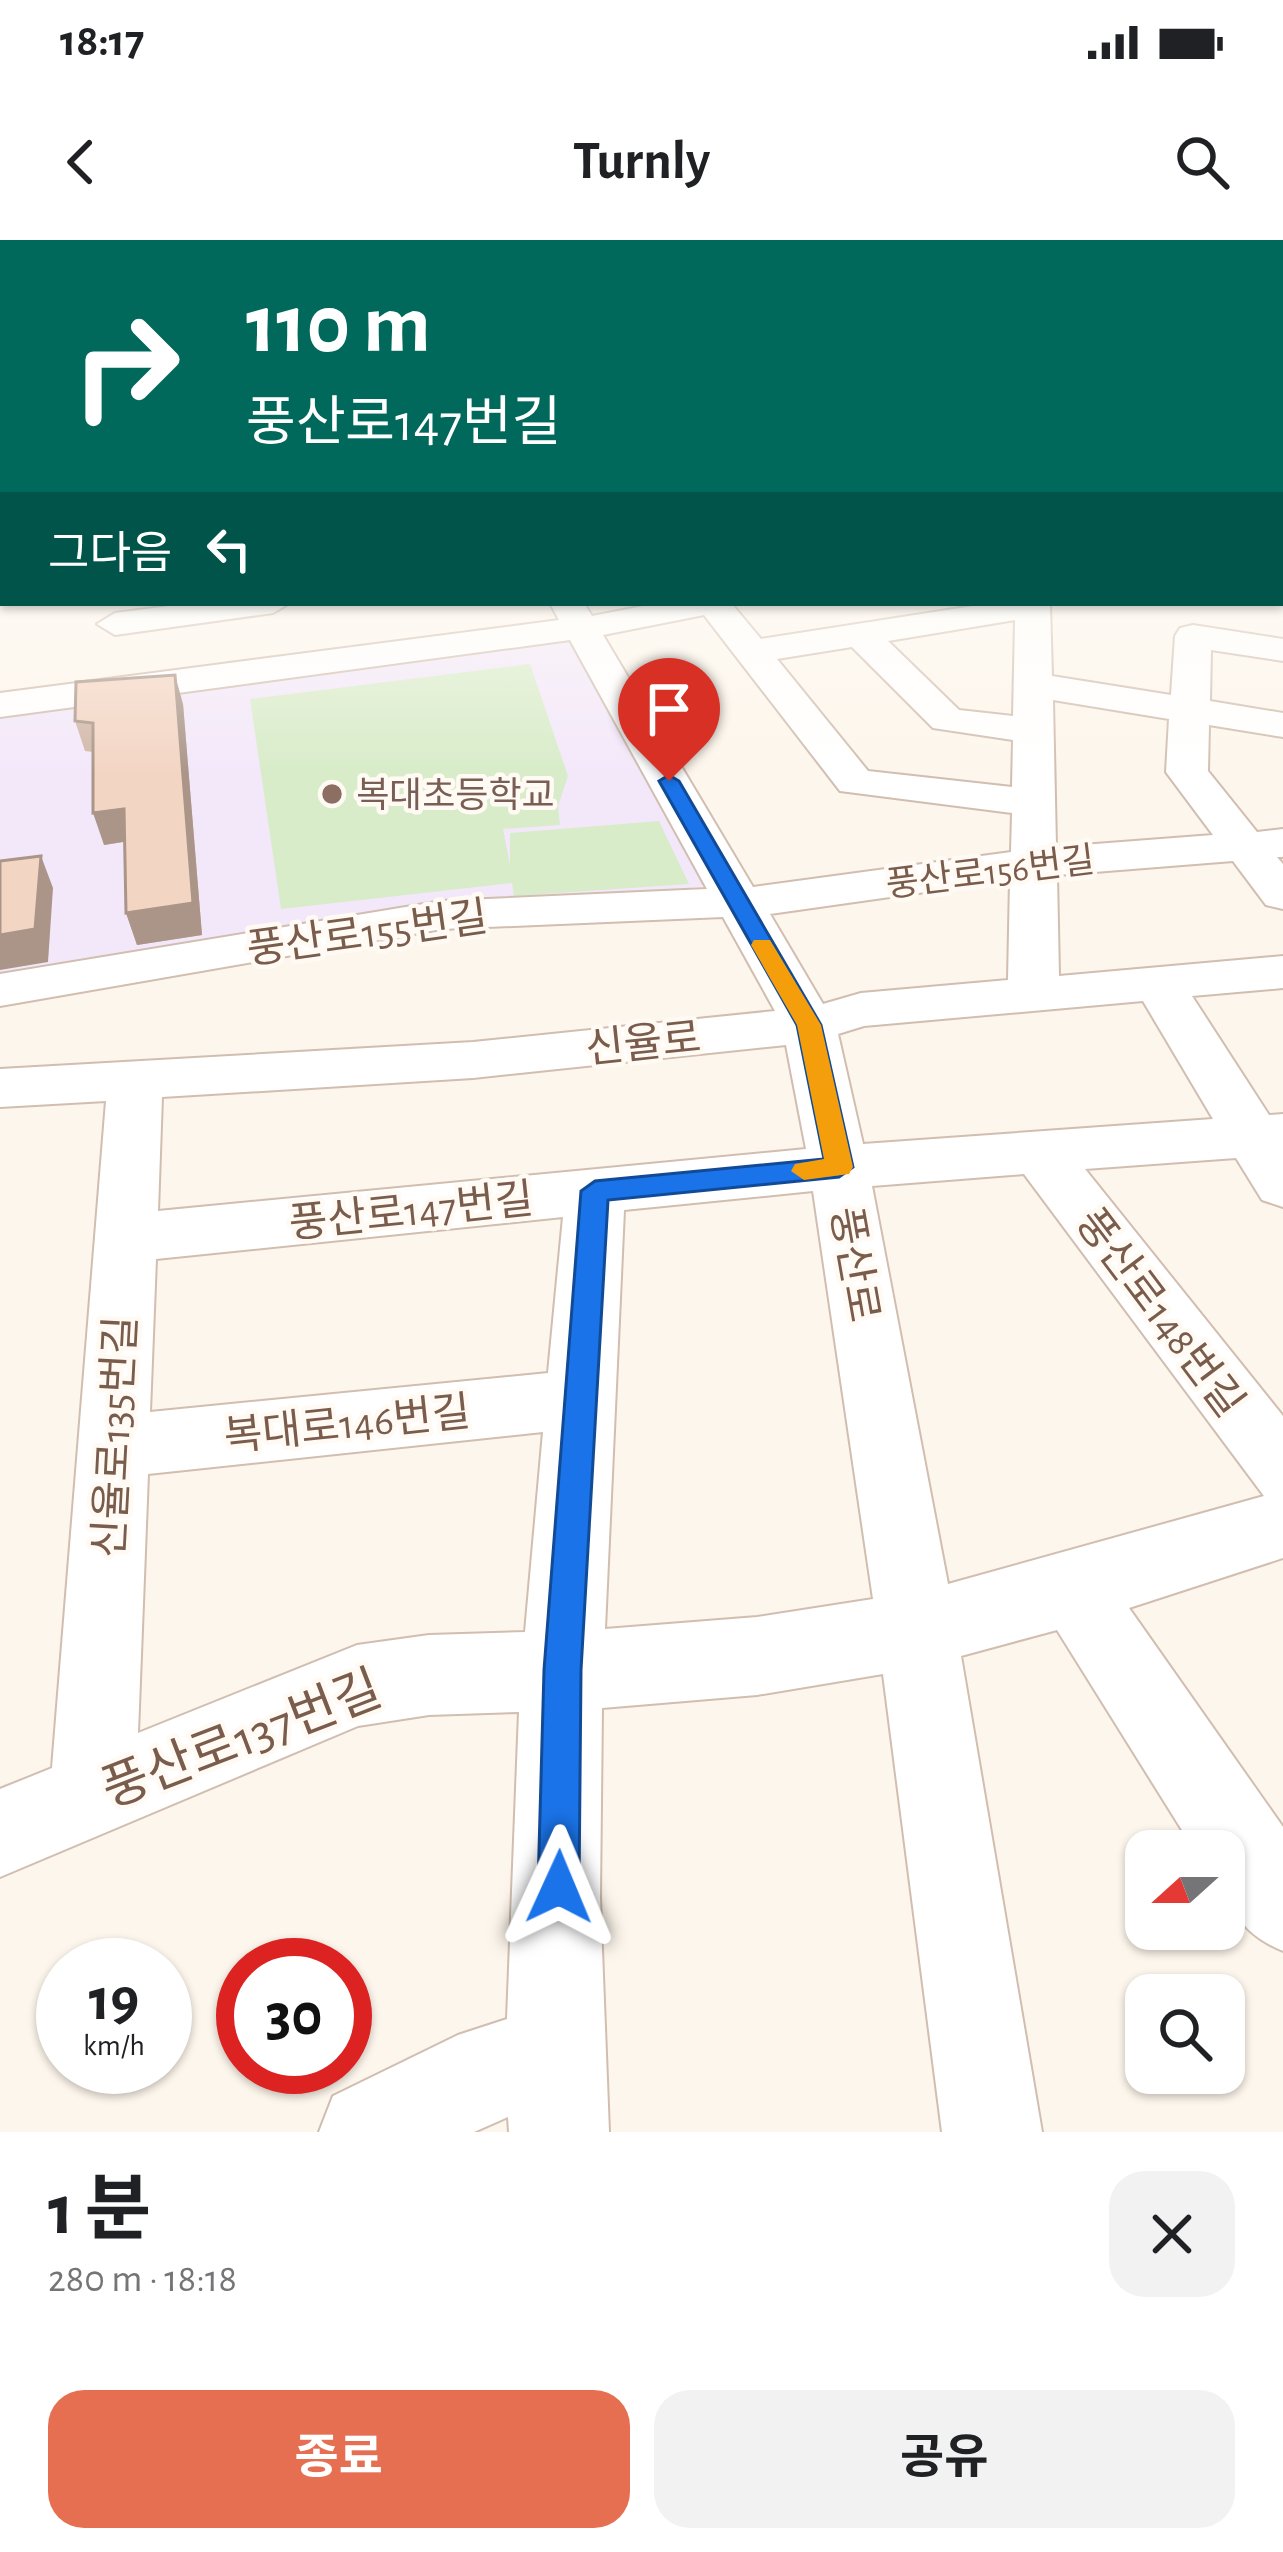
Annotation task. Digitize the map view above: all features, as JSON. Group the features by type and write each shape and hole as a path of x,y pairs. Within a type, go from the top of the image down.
{"street":[{"path":"118,689 115,614 230,606"},
{"path":"417,606 434,648"},
{"path":"0,705 434,648 575,615 679,606"},
{"path":"716,606 855,782 1034,802"},
{"path":"752,652 1027,606"},
{"path":"1033,606 1034,995"},
{"name":"풍산로","path":"575,615 809,1025 839,1167 917,1629 992,2132"},
{"path":"861,635 947,720 1034,731"},
{"path":"1283,650 1192,637 1187,772 1263,844 1283,895"},
{"path":"1034,685 1283,725"},
{"name":"풍산로156번길","path":"738,903 1031,863 1263,844"},
{"name":"풍산로155번길","path":"0,990 442,915 738,903"},
{"name":"신율로","path":"0,1088 473,1060 809,1025 861,1010 1283,973"},
{"path":"1158,983 1267,1135 1283,1185"},
{"name":"신율로135번길","path":"93,1795 135,1079"},
{"name":"풍산로148번길","path":"839,1167 1267,1135"},
{"name":"풍산로148번길","path":"1039,1152 1283,1471"},
{"name":"풍산로147번길","path":"126,1238 839,1167"},
{"path":"369,2132 493,2070 558,2096 562,1670 595,1191"},
{"name":"복대로146번길","path":"113,1447 582,1399"},
{"path":"917,1629 1077,1588 1283,1524"},
{"path":"1077,1588 1095,1626 1283,1905"},
{"name":"풍산로137번길","path":"0,1833 357,1686 397,1676 562,1670 786,1652 917,1629"}],"shaded area":[{"name":"복대초등학교","path":"570,635 712,885 0,981 0,710"}],"green space":[{"path":"530,664 568,776 558,806 560,825 503,829 510,865 510,833 659,821 689,884 514,896 512,883 281,909 250,699"}],"building":[{"path":"175,675 193,903 126,913 124,809 93,813 93,723 75,721 76,682"},
{"path":"41,856 35,929 0,935 0,861"}],"slow traffic":[{"path":"762,945 809,1025 839,1167 804,1171"}],"place":[{"name":"복대초등학교","path":"332,794"}],"route":[{"path":"559,1887 562,1670 595,1191 839,1167 809,1025 669,781"}]}
